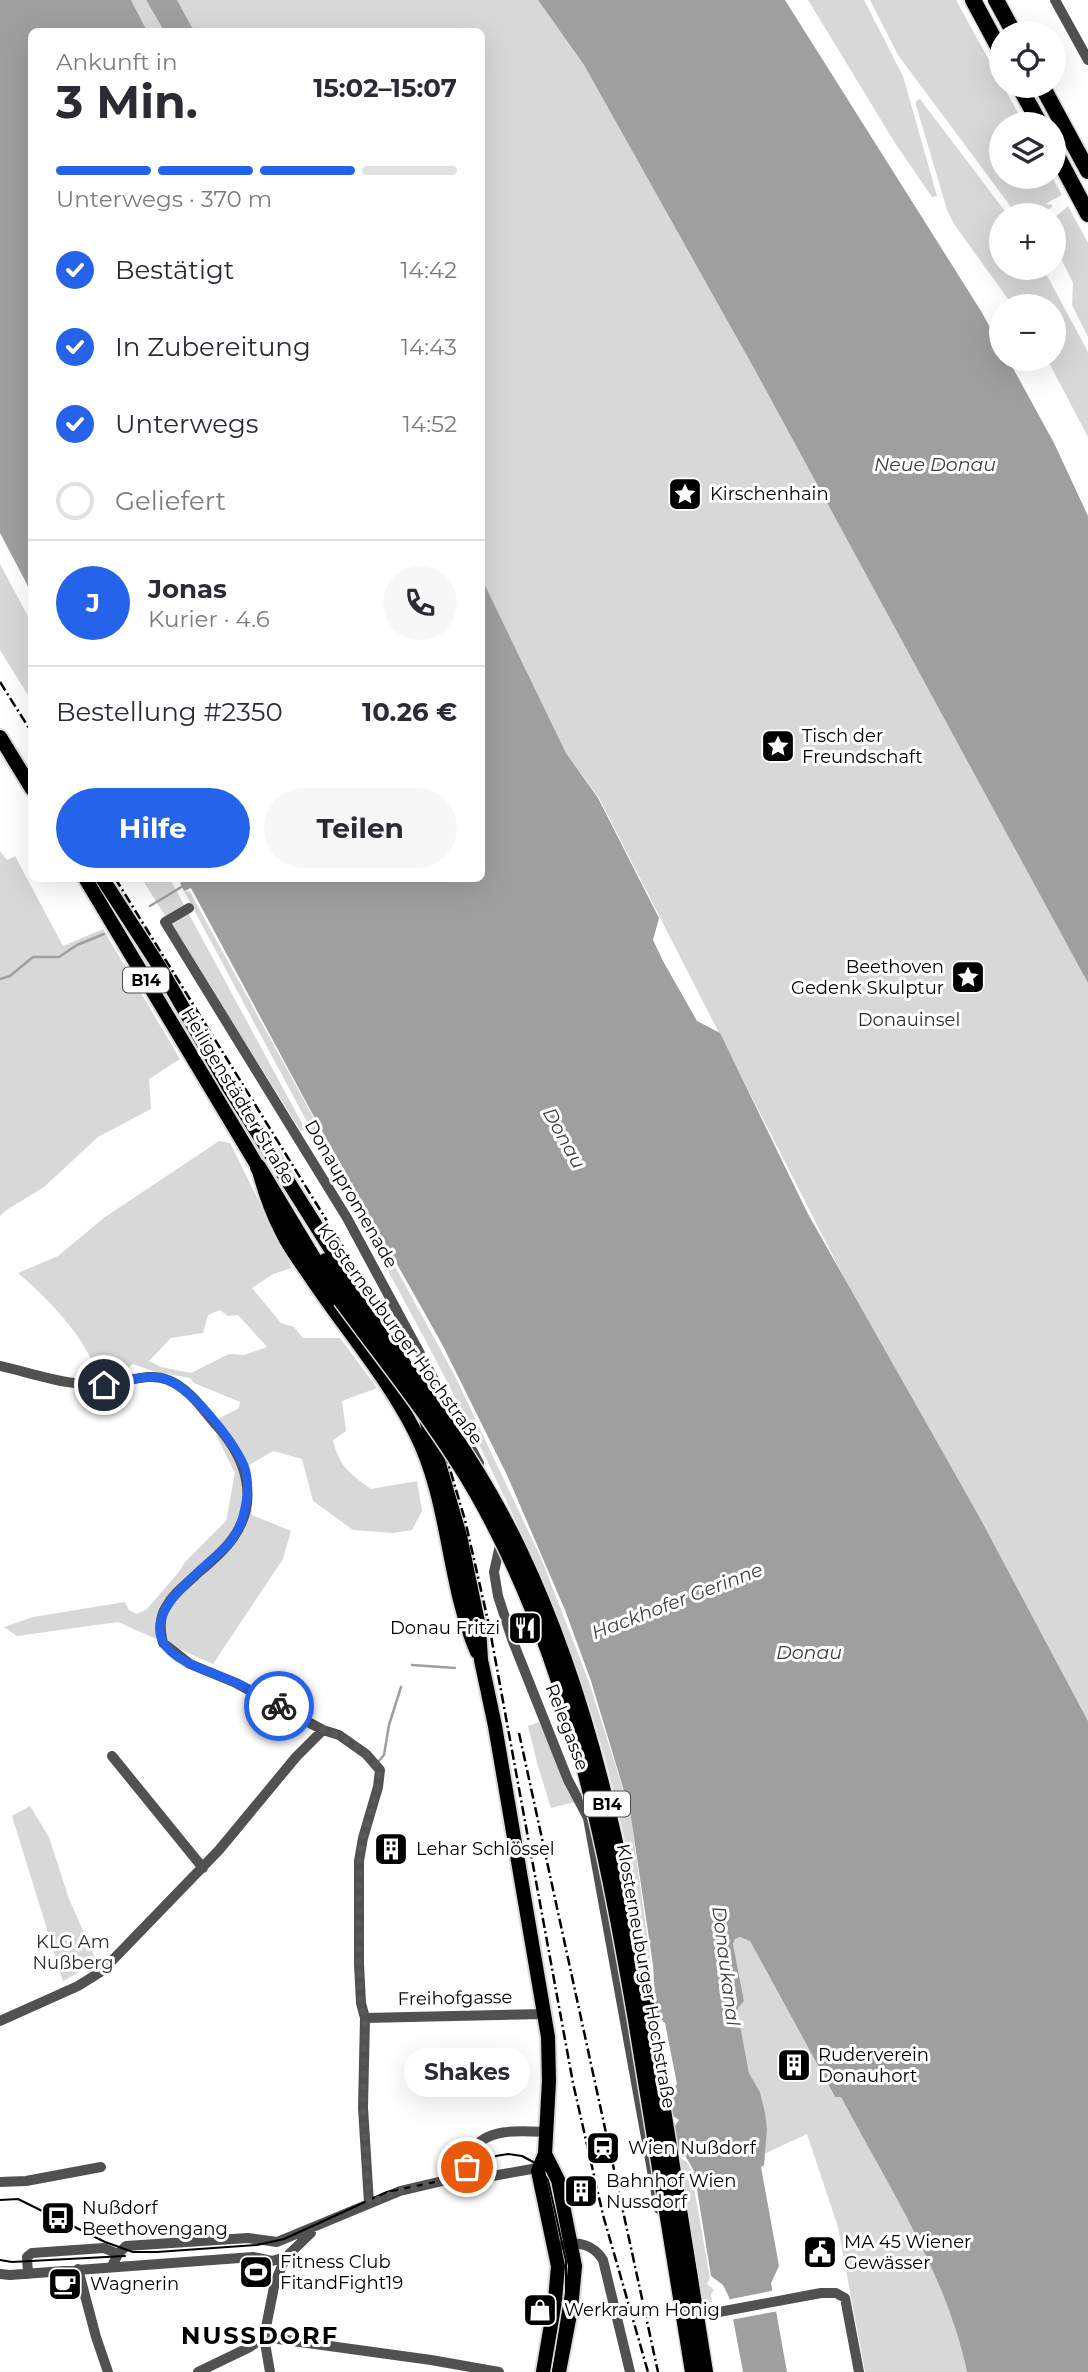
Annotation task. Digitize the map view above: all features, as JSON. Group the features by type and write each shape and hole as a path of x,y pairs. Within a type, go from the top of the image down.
{"highway":[{"path":"973,0 989,30"},
{"path":"996,0 1007,21"},
{"path":"1048,98 1088,171"},
{"path":"1066,173 1088,214"},
{"name":"Heiligenstädter Straße","path":"258,1167 294,1225"},
{"name":"Klosterneuburger Hochstraße","path":"294,1225 320,1270 430,1422 477,1493 538,1625 563,1695 596,1810 616,1903 693,2372"},
{"name":"Klosterneuburger Hochstraße","path":"294,1225 351,1294 463,1448 519,1550 562,1657 603,1788 623,1876 705,2372"}],"main road":[{"path":"0,737 28,783"},
{"name":"Heiligenstädter Straße","path":"87,882 258,1167"},
{"path":"105,882 159,966 228,1086 295,1194 401,1359 425,1415 460,1536 479,1627 481,1660 495,1726 548,2037 545,2162 539,2185 558,2266 543,2372"},
{"path":"258,1167 267,1199 283,1235 331,1308 391,1390 416,1433 428,1462 467,1628 481,1660"},
{"path":"545,2162 558,2180 575,2266 559,2372"}],"street":[{"path":"1055,0 1088,60"},
{"name":"Donaupromenade","path":"189,908 165,922 348,1218 505,1515"},
{"path":"0,1366 82,1384 113,1384 160,1377 183,1389 209,1416 223,1432 244,1466 248,1483 246,1506 232,1540 167,1604 161,1625 163,1643 190,1664 236,1683 323,1730 339,1735 366,1754 380,1770 359,1861 359,1964 361,2003 365,2018 363,2108 369,2203"},
{"name":"Relegasse","path":"505,1515 494,1572 499,1596 512,1639 568,1780 588,1818 668,2263 681,2311 688,2322"},
{"path":"0,2021 78,1986 102,1971 203,1867 296,1757 323,1730"},
{"path":"112,1756 203,1867"},
{"name":"Freihofgasse","path":"365,2018 545,2014"},
{"path":"464,2176 473,2148 483,2140 513,2131 546,2132"},
{"path":"112,2266 126,2246 248,2238 277,2242 400,2191 464,2176 487,2177 545,2162"},
{"path":"0,2182 26,2181 101,2167"},
{"path":"270,2372 264,2337 275,2282 286,2257 322,2224"},
{"path":"277,2242 286,2257"},
{"path":"275,2282 272,2261 277,2242"},
{"path":"554,2247 572,2243 586,2245 595,2249 603,2260 630,2372"},
{"path":"28,2274 27,2258 32,2253 104,2248 118,2254"},
{"path":"0,2274 253,2257 272,2261 286,2257"},
{"path":"78,2269 108,2372"},
{"path":"688,2372 684,2342 688,2322 694,2316 821,2293 836,2293 845,2298 859,2372"},
{"path":"198,2372 250,2347 264,2337 499,2372"}],"green space":[{"path":"131,0 146,0 162,28 145,28"},
{"name":"Donauinsel","path":"177,0 538,0 584,65 756,372 1063,935 1088,983 1088,1721 980,1518 856,1301 599,798 566,753 485,585 485,28 192,28"},
{"path":"808,0 864,0 903,76 937,196 932,197 895,143"},
{"path":"870,0 956,0 989,60 989,98 1010,98 1017,112 989,112 989,177 898,55"},
{"path":"920,99 999,203 989,203 989,273 947,210 916,101"},
{"path":"998,189 1059,189 1062,195 1047,203 1008,203"},
{"path":"1068,206 1088,243 1088,337 1072,305 1073,283 1066,269"},
{"path":"994,280 1049,280 1057,294 1004,294"},
{"path":"1066,311 1088,352 1088,437 1053,371 1066,371"},
{"path":"0,564 28,616 28,695 0,650"},
{"path":"0,851 7,860 15,856 63,946 103,929 180,1059 149,1079 151,1109 98,1137 44,1187 0,1216"},
{"path":"144,882 172,882 305,1129 300,1130"},
{"path":"184,891 190,892 455,1376 541,1558 589,1682 630,1811 651,1964 648,1964 626,1845 605,1757 572,1658 516,1521 451,1389"},
{"path":"219,1141 230,1143 292,1268 273,1274 252,1288 281,1323 294,1327 303,1338 340,1338 377,1388 342,1401 346,1431 333,1440 342,1463 351,1474 371,1489 417,1481 422,1511 412,1530 393,1533 353,1530 313,1501 302,1459 273,1451 249,1465 252,1515 291,1531 283,1559 213,1664 118,1622 17,1636 4,1627 33,1617 125,1602 129,1610 136,1614 146,1610 185,1562 226,1521 235,1473 216,1435 228,1437 218,1419 239,1408 240,1402 194,1383 190,1378 155,1372 133,1364 128,1368 95,1368 72,1329 18,1273 58,1256 105,1217","holes":["220,1310 228,1316 238,1315 267,1347 244,1355 229,1354 191,1373 161,1367 149,1361 171,1338 203,1333 208,1315"]},
{"path":"539,1722 575,1802 551,1808 528,1726"},
{"name":"KLG Am Nußberg","path":"30,1806 49,1837 69,1899 97,1962 63,1981 12,1816"},
{"path":"740,1937 750,1941 834,2096 841,2097 914,2231 945,2300 967,2372 865,2372 838,2227 807,2134 764,2154 767,2129 760,2092 749,2073 738,2014 738,2008 744,2001 733,1944 735,1939"},
{"path":"679,2157 687,2162 691,2171 710,2278 707,2284 714,2290 711,2294 712,2302 703,2303"}],"water":[{"path":"0,0 131,0 145,28 28,28 28,586 0,533"},
{"path":"146,0 177,0 192,28 162,28"},
{"name":"Neue Donau","path":"538,0 785,0 989,325 989,371 1015,371 1054,443 1088,516 1088,983 756,372 584,65"},
{"name":"Donau","path":"485,585 566,753 598,798 659,918 653,940 663,961 697,1021 720,1033 808,1214 980,1518 1088,1721 1088,2372 967,2372 945,2300 914,2231 841,2097 835,2097 750,1941 740,1937 735,1939 733,1944 744,2001 738,2008 738,2014 749,2073 760,2092 765,2113 767,2129 764,2165 761,2167 779,2266 771,2283 787,2372 743,2372 729,2297 723,2285 711,2276 694,2171 686,2157 679,2153 674,2127 679,2120 673,2116 669,2093 677,2084 665,2023 656,2015 653,1965 630,1811 591,1681 565,1610 507,1475 442,1344 312,1113 191,888 184,891 180,883 485,882"}],"pier":[{"path":"776,2290 779,2311 730,2320 726,2300"}],"waterway":[{"path":"150,906 183,886"},
{"path":"0,979 10,976 33,957 59,957 77,945 104,934"},
{"name":"Hackhofer Gerinne","path":"412,1665 455,1668"},
{"name":"Hackhofer Gerinne","path":"378,1762 384,1755 389,1725 401,1687"}],"tram line":[{"path":"0,2200 18,2199 105,2242 133,2252 257,2245 284,2239 387,2192 445,2180 496,2156 522,2156 537,2164 548,2180 566,2261 566,2293 553,2372"},
{"path":"0,2260 12,2262 125,2256"}],"railway":[{"path":"0,682 28,727"},
{"path":"117,882 366,1284 408,1360 438,1429 465,1520 489,1625 573,2083 603,2215 648,2372"},
{"path":"519,1733 658,2372"}],"way so far":[{"path":"279,1706 323,1730 339,1735 366,1754 380,1770 359,1861 359,1964 362,2012 365,2018 363,2130 369,2203 400,2191 464,2176 467,2167"}],"place":[{"name":"Kirschenhain","path":"685,494"},
{"name":"Tisch der Freundschaft","path":"778,746"},
{"name":"Beethoven Gedenk Skulptur","path":"968,977"},
{"name":"Donau Fritzi","path":"525,1628"},
{"name":"Lehar Schlössel","path":"391,1849"},
{"name":"Ruderverein Donauhort","path":"794,2065"},
{"name":"Wien Nußdorf","path":"603,2148"},
{"name":"Shakes","path":"467,2167"},
{"name":"Bahnhof Wien Nussdorf","path":"581,2191"},
{"name":"Nußdorf Beethovengang","path":"58,2218"},
{"name":"MA 45 Wiener Gewässer","path":"820,2252"},
{"name":"Fitness Club FitandFight19","path":"256,2272"},
{"name":"Wagnerin","path":"65,2284"},
{"name":"Werkraum Honig","path":"540,2310"}],"district":[{"name":"NUSSDORF","path":"260,2335"}],"route":[{"path":"104,1385 152,1377 160,1377 173,1383 187,1392 223,1432 244,1466 248,1483 246,1506 240,1526 232,1540 170,1599 162,1618 161,1633 163,1643 190,1664 236,1683 279,1706"}],"water label":[{"name":"Donaukanal","path":"726,1966"}]}
